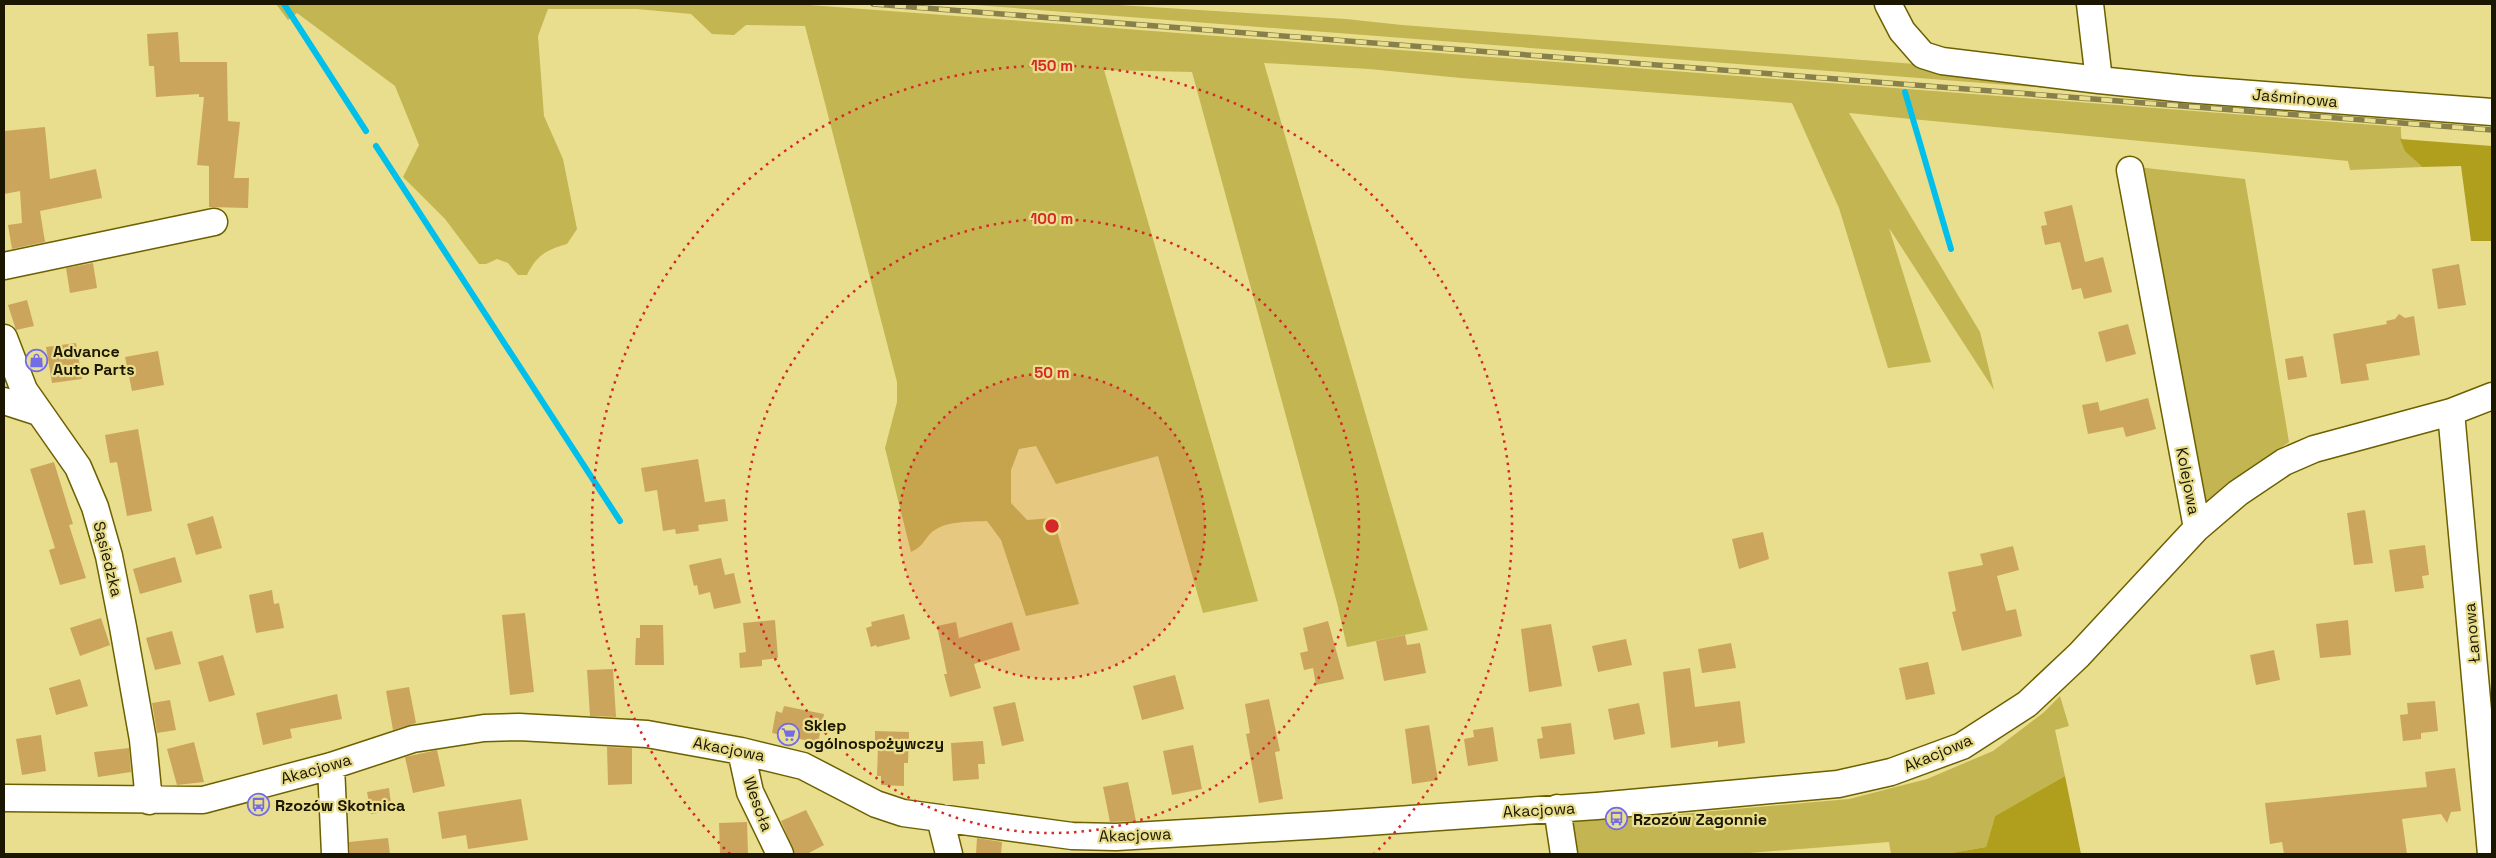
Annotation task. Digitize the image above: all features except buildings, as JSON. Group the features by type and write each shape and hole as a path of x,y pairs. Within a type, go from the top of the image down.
{"street":[{"name":"Jaśminowa","path":"1888,4 1902,31 1923,55 1942,61 2205,91 2492,112"},
{"path":"2090,4 2099,80"},
{"name":"Kolejowa","path":"2130,170 2197,528 2238,493 2284,462 2314,449 2451,412 2492,396"},
{"path":"4,266 214,222"},
{"name":"Sąsiedzka","path":"4,338 24,390 78,467 95,506 109,556 143,740 149,801"},
{"path":"4,401 38,412"},
{"name":"Łanowa","path":"2451,412 2491,854"},
{"name":"Akacjowa","path":"4,798 149,801 203,800 331,766 413,739 484,728 519,727 639,733 741,751 803,766 876,804 903,813 1072,836 1116,837 1557,808 1838,784 1891,772 1962,746 2027,704 2079,655 2197,528"},
{"name":"Wesoła","path":"741,751 750,792 780,854"},
{"path":"331,766 335,854"},
{"path":"1557,808 1564,854"},
{"path":"940,818 949,854"}],"shaded area":[{"path":"276,4 796,4 1010,20 2401,127 2402,140 2406,150 2422,167 2350,170 2348,161 1849,113 1980,332 1994,390 1889,228 1931,362 1888,368 1839,208 1792,103 1461,78 1369,69 1264,63 1428,630 1347,647 1337,603 1192,72 1104,70 1258,601 1203,613 1158,456 1056,484 1036,446 1019,449 1011,470 1011,503 1027,520 1053,518 1079,604 1026,616 1001,540 987,521 942,526 935,529 920,546 911,552 885,448 897,402 897,382 805,26 746,25 734,35 712,34 691,14 637,9 548,9 538,36 544,116 563,159 577,229 567,244 543,254 527,275 518,275 508,263 497,259 486,264 479,264 445,219 403,177 419,145 395,86 297,13 288,20"},
{"path":"962,4 1102,4 1346,19 1402,25 1941,66 2126,94"},
{"path":"2400,139 2492,146 2492,241 2471,241 2461,166 2422,167 2405,151"},
{"path":"2137,167 2245,179 2289,442 2202,504"},
{"path":"2060,696 2069,726 2055,730 2065,776 1995,816 1986,847 1945,854 1891,854 1889,842 1737,854 1576,854 1570,821 1680,814 1849,799 1927,779 1993,751 2043,713"},
{"path":"2065,776 2081,854 1945,854 1986,847 1995,816"}],"waterway":[{"path":"284,4 366,131"},
{"path":"1905,92 1951,249"},
{"path":"376,146 620,521"}],"railway":[{"path":"873,4 2492,130"}],"place":[{"name":"Advance Auto Parts","path":"37,360"},
{"name":"Sklep ogólnospożywczy","path":"788,734"},
{"name":"Rzozów Skotnica","path":"259,805"},
{"name":"Rzozów Zagonnie","path":"1617,819"}]}
